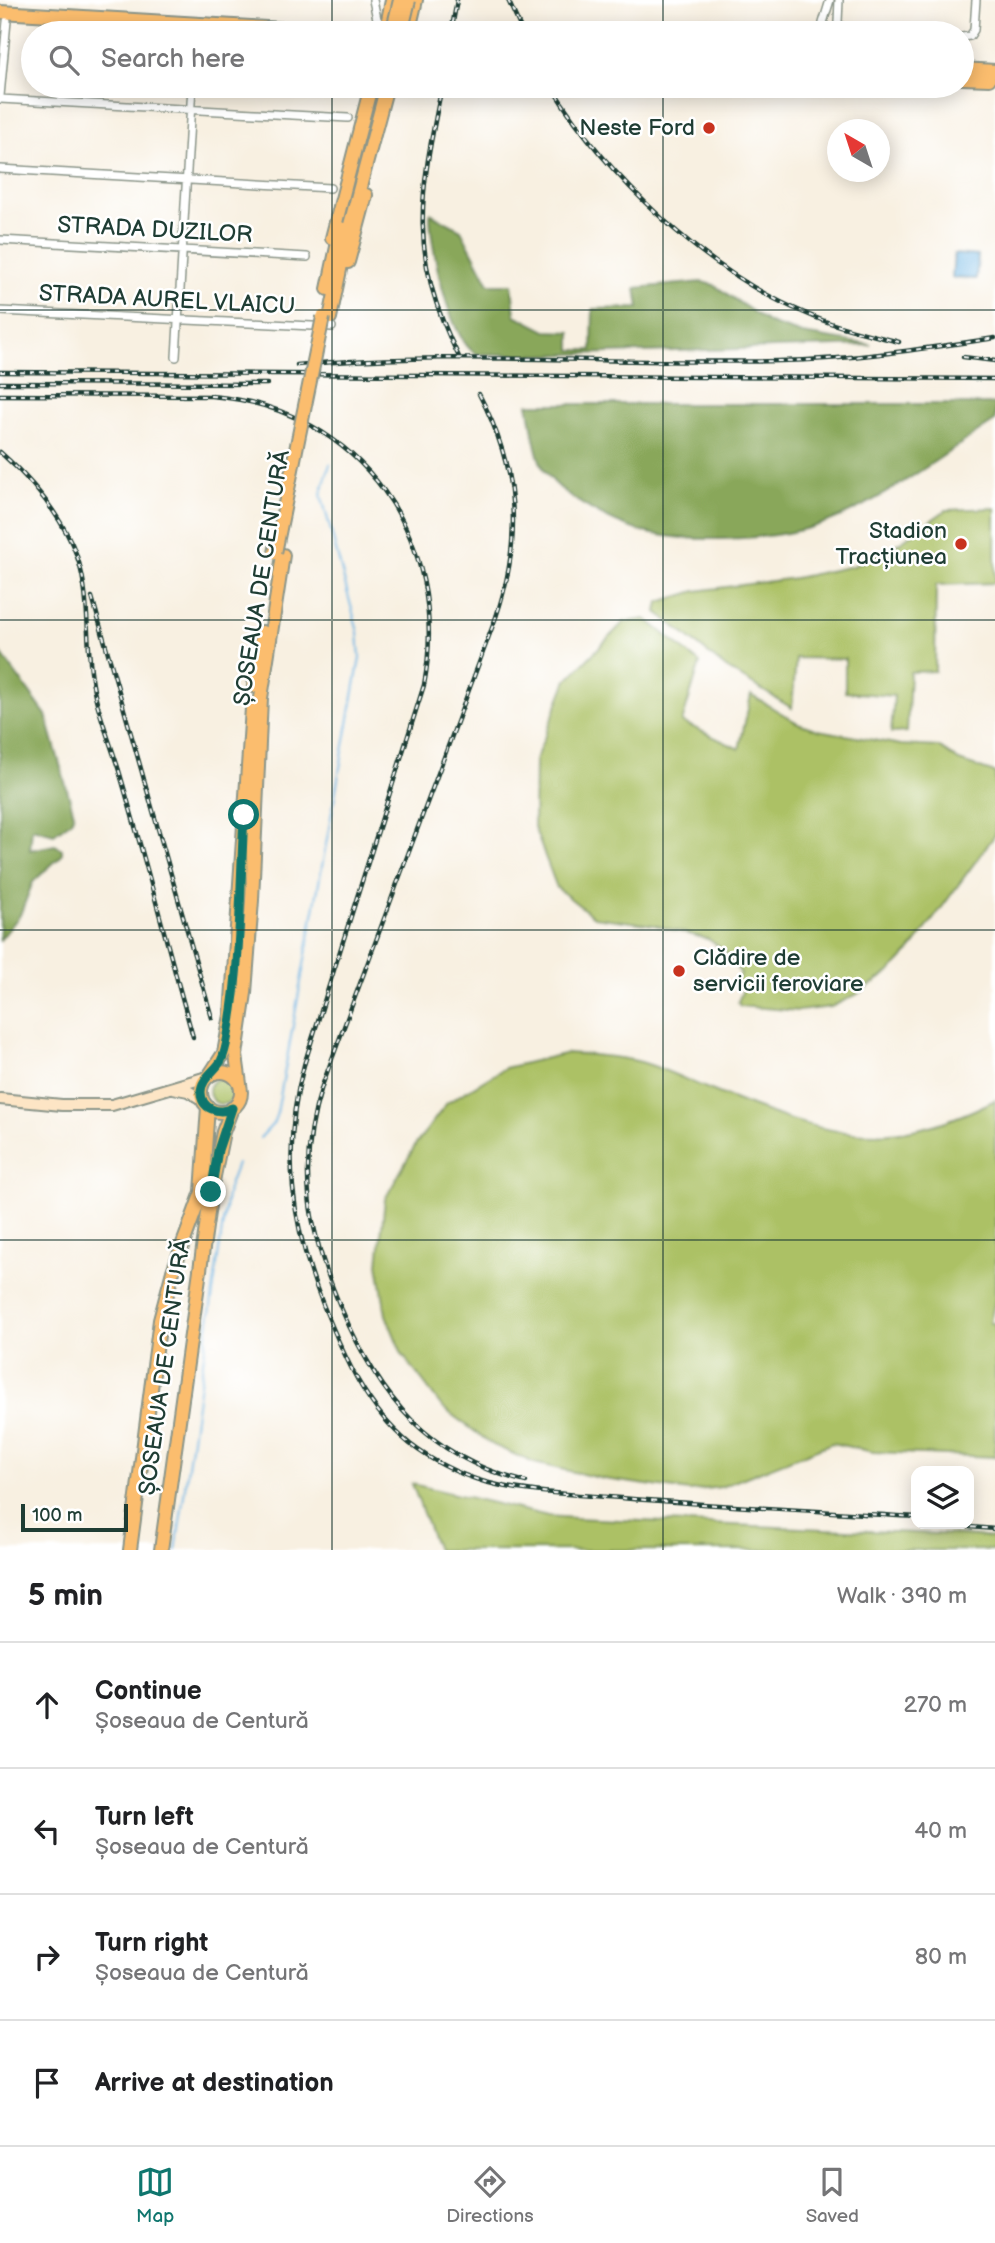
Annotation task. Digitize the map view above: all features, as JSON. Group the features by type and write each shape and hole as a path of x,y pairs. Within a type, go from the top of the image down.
{"main road":[{"path":"386,21 392,0"},
{"path":"389,21 400,0"},
{"path":"408,21 409,0"},
{"path":"410,21 416,0"},
{"path":"2,18 50,21"},
{"path":"974,70 995,71"},
{"path":"974,78 995,79"},
{"path":"333,287 332,234 368,98"},
{"name":"ȘOSEAUA DE CENTURĂ","path":"130,1550 160,1320 173,1271 201,1192 206,1103 201,1091 224,1053 231,1015 253,699 279,554 333,287 376,98"},
{"name":"ȘOSEAUA DE CENTURĂ","path":"361,172 383,98"},
{"path":"333,287 354,248 391,98"},
{"name":"ȘOSEAUA DE CENTURĂ","path":"161,1550 218,1150 232,1108 241,1096 236,1055 251,914 261,698 279,554"},
{"path":"208,1077 227,1072 240,1084"},
{"path":"206,1103 223,1112 232,1108"}],"street":[{"path":"373,0 378,21"},
{"path":"824,21 830,0"},
{"path":"838,21 839,0"},
{"path":"974,30 976,0"},
{"path":"2,18 0,98 348,117"},
{"path":"176,357 191,98"},
{"path":"0,169 330,188"},
{"name":"STRADA DUZILOR","path":"0,240 307,257"},
{"name":"STRADA AUREL VLAICU","path":"0,311 178,320 328,321"},
{"path":"0,1099 62,1105 112,1105 208,1077"},
{"path":"173,1088 188,1091 206,1103"}],"green space":[{"path":"430,213 461,230 489,284 512,284 515,315 546,331 571,332 571,350 592,350 593,309 639,308 636,288 702,282 714,285 769,323 802,334 871,345 542,355 476,354 457,329 442,289 433,246"},
{"path":"528,404 995,404 995,421 877,498 826,522 767,536 707,539 669,537 639,531 575,500 550,478 542,466"},
{"path":"995,508 995,583 936,585 935,671 910,672 907,732 891,733 894,696 845,692 845,659 796,658 792,708 726,668 657,612 659,602 696,591 795,578 853,566 895,546 946,510"},
{"path":"646,619 700,663 682,722 739,749 751,695 798,723 818,730 901,745 939,747 959,761 995,773 995,835 912,948 891,971 856,995 831,1007 799,1011 740,1006 738,1002 743,989 736,982 741,974 725,951 708,939 654,925 594,917 557,888 534,827 535,761 567,680 624,622"},
{"path":"0,652 46,715 74,814 71,821 54,834 32,828 30,850 55,845 62,849 62,855 33,882 20,915 0,940"},
{"path":"568,1053 641,1062 786,1118 819,1128 852,1133 919,1129 955,1118 995,1100 995,1300 990,1323 995,1323 995,1457 873,1452 832,1443 721,1487 689,1491 604,1479 534,1463 493,1445 443,1408 402,1354 386,1315 378,1264 385,1199 416,1144 447,1103 505,1068"},
{"path":"222,1078 232,1081 235,1091 232,1101 222,1104 212,1101 209,1091 212,1081"},
{"path":"412,1484 548,1516 962,1535 995,1538 995,1550 437,1550"}],"water":[{"path":"954,254 978,256 976,279 952,278"}],"waterway":[{"path":"260,1138 273,1124 277,1113 360,658 358,632 321,494 330,464"},
{"path":"176,1550 228,1188 237,1164"}],"railway":[{"path":"453,21 457,0"},
{"path":"508,0 518,21"},
{"path":"440,98 424,192 425,254 431,286 442,320 459,357"},
{"path":"559,98 601,155 631,188 697,248 733,274 807,314 899,342"},
{"path":"297,365 477,358 719,362 833,359 995,338"},
{"path":"963,357 995,361"},
{"path":"0,372 995,379"},
{"path":"0,383 267,384"},
{"path":"479,394 502,449 509,476 513,531 505,588 322,1086 309,1144 309,1199 320,1252 341,1308 372,1370 391,1396 434,1440 491,1471 526,1482"},
{"path":"0,395 211,396 265,406 312,426 352,455 384,491 408,533 423,581 429,632 424,685 304,1065 297,1096 292,1157 297,1217 313,1277 349,1363 381,1415 410,1444 436,1461 465,1475 502,1486 570,1494 911,1517"},
{"path":"0,452 50,506 79,562 86,599 89,657 95,695 119,770 193,1037"},
{"path":"92,597 212,1018"},
{"path":"974,1527 995,1529"}],"place":[{"name":"Neste Ford","path":"709,128"},
{"name":"Stadion Tracțiunea","path":"961,544"},
{"name":"Clădire de servicii feroviare","path":"679,971"}],"route":[{"path":"211,1192 218,1150 232,1108 223,1112 212,1110 204,1102 201,1091 205,1080 222,1059 231,1015 244,815"}]}
